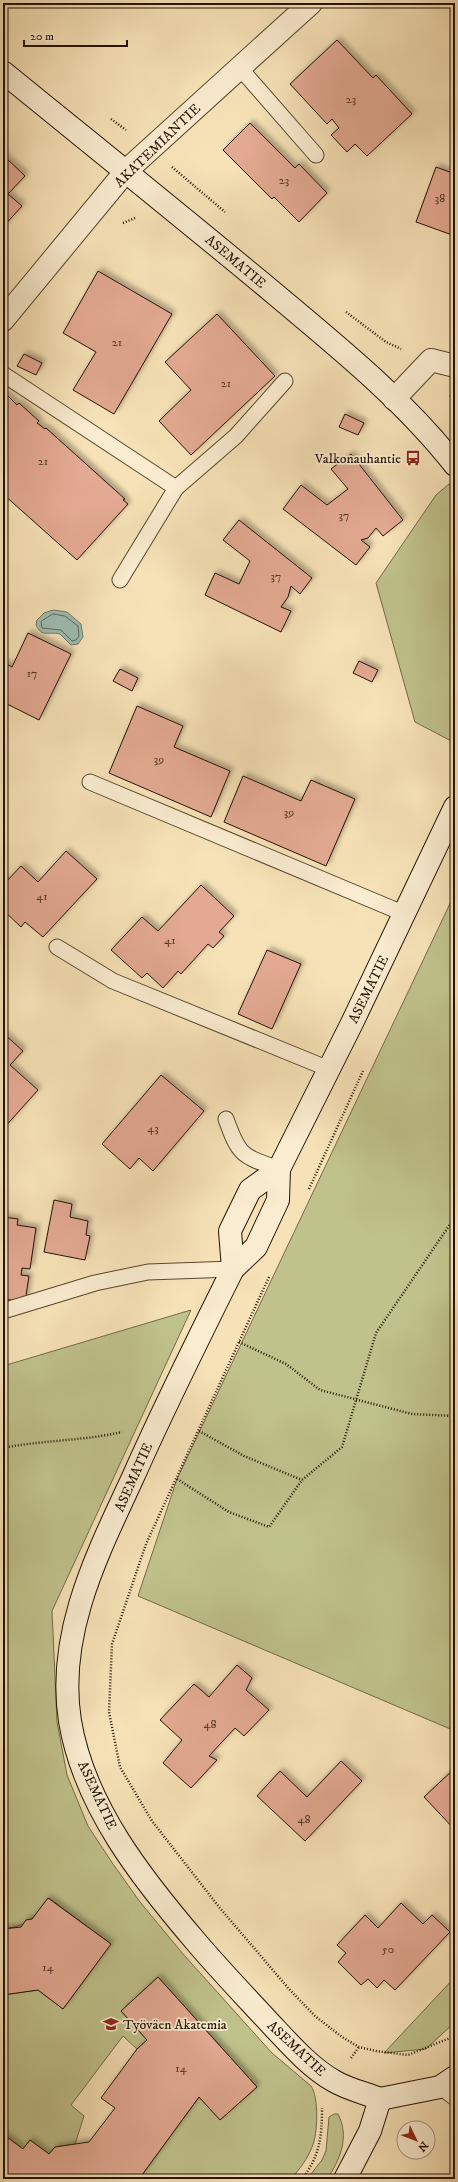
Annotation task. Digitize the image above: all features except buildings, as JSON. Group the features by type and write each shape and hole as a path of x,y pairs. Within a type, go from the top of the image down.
{"street":[{"name":"AKATEMIANTIE","path":"3,320 126,171 311,3"},
{"name":"ASEMATIE","path":"3,72 126,171 338,347 394,399 438,444 455,465"},
{"path":"394,399 431,360 455,366"},
{"name":"ASEMATIE","path":"380,2099 334,2082 294,2048 225,1976 128,1855 104,1814 84,1771 70,1722 67,1674 75,1621 89,1573 150,1438 233,1268 256,1247 278,1200 279,1169 405,914 455,807"},
{"name":"ASEMATIE","path":"233,1268 230,1231 250,1190 279,1169"},
{"path":"345,2179 370,2131 380,2099 450,2087"}],"lane":[{"path":"239,67 316,156"},
{"path":"3,374 176,488"},
{"path":"120,580 176,488 236,436 285,381"},
{"path":"90,782 405,914"},
{"path":"58,947 114,981 329,1069"},
{"path":"226,1119 235,1143 249,1158 279,1169"},
{"path":"3,1311 95,1282 148,1272 233,1268"}],"path":[{"path":"309,1190 365,1067"},
{"path":"177,1479 229,1512 269,1527 302,1480 342,1447 376,1333 455,1216"},
{"path":"272,1270 146,1544 112,1644 109,1712 120,1767 152,1821 218,1907 289,1989 326,2025 358,2047 408,2055 455,2036"},
{"path":"239,1342 286,1364 320,1390 412,1414 455,1416"},
{"path":"3,1448 25,1444 100,1437 130,1430"},
{"path":"199,1431 244,1456 302,1480"}],"green space":[{"path":"449,484 455,496 455,743 415,722 376,583 436,495"},
{"path":"455,893 455,1731 138,1596 177,1479"},
{"path":"191,1310 52,1611 57,1722 67,1775 88,1826 113,1864 140,1902 183,1954 272,2053 311,2086 314,2091 317,2116 316,2134 306,2160 291,2179 139,2179 199,2097 220,2120 257,2087 158,1977 121,2011 147,2040 137,2049 123,2036 71,2105 84,2116 75,2144 55,2147 49,2154 30,2140 23,2149 3,2134 3,1995 38,1990 63,2009 111,1944 49,1898 30,1920 20,1925 3,1929 3,1366"},
{"path":"455,1977 455,2022 426,2049 384,2053"},
{"path":"334,2114 338,2114 342,2123 343,2131 342,2148 336,2164 327,2179 307,2179 322,2160 326,2151 329,2117"}],"water":[{"path":"53,610 67,612 81,624 83,637 78,644 71,645 60,634 43,633 38,629 36,625 37,620 44,613"}],"place":[{"name":"Valkonauhantie","path":"413,458"},
{"name":"Työväen Akatemia","path":"111,2024"}]}
